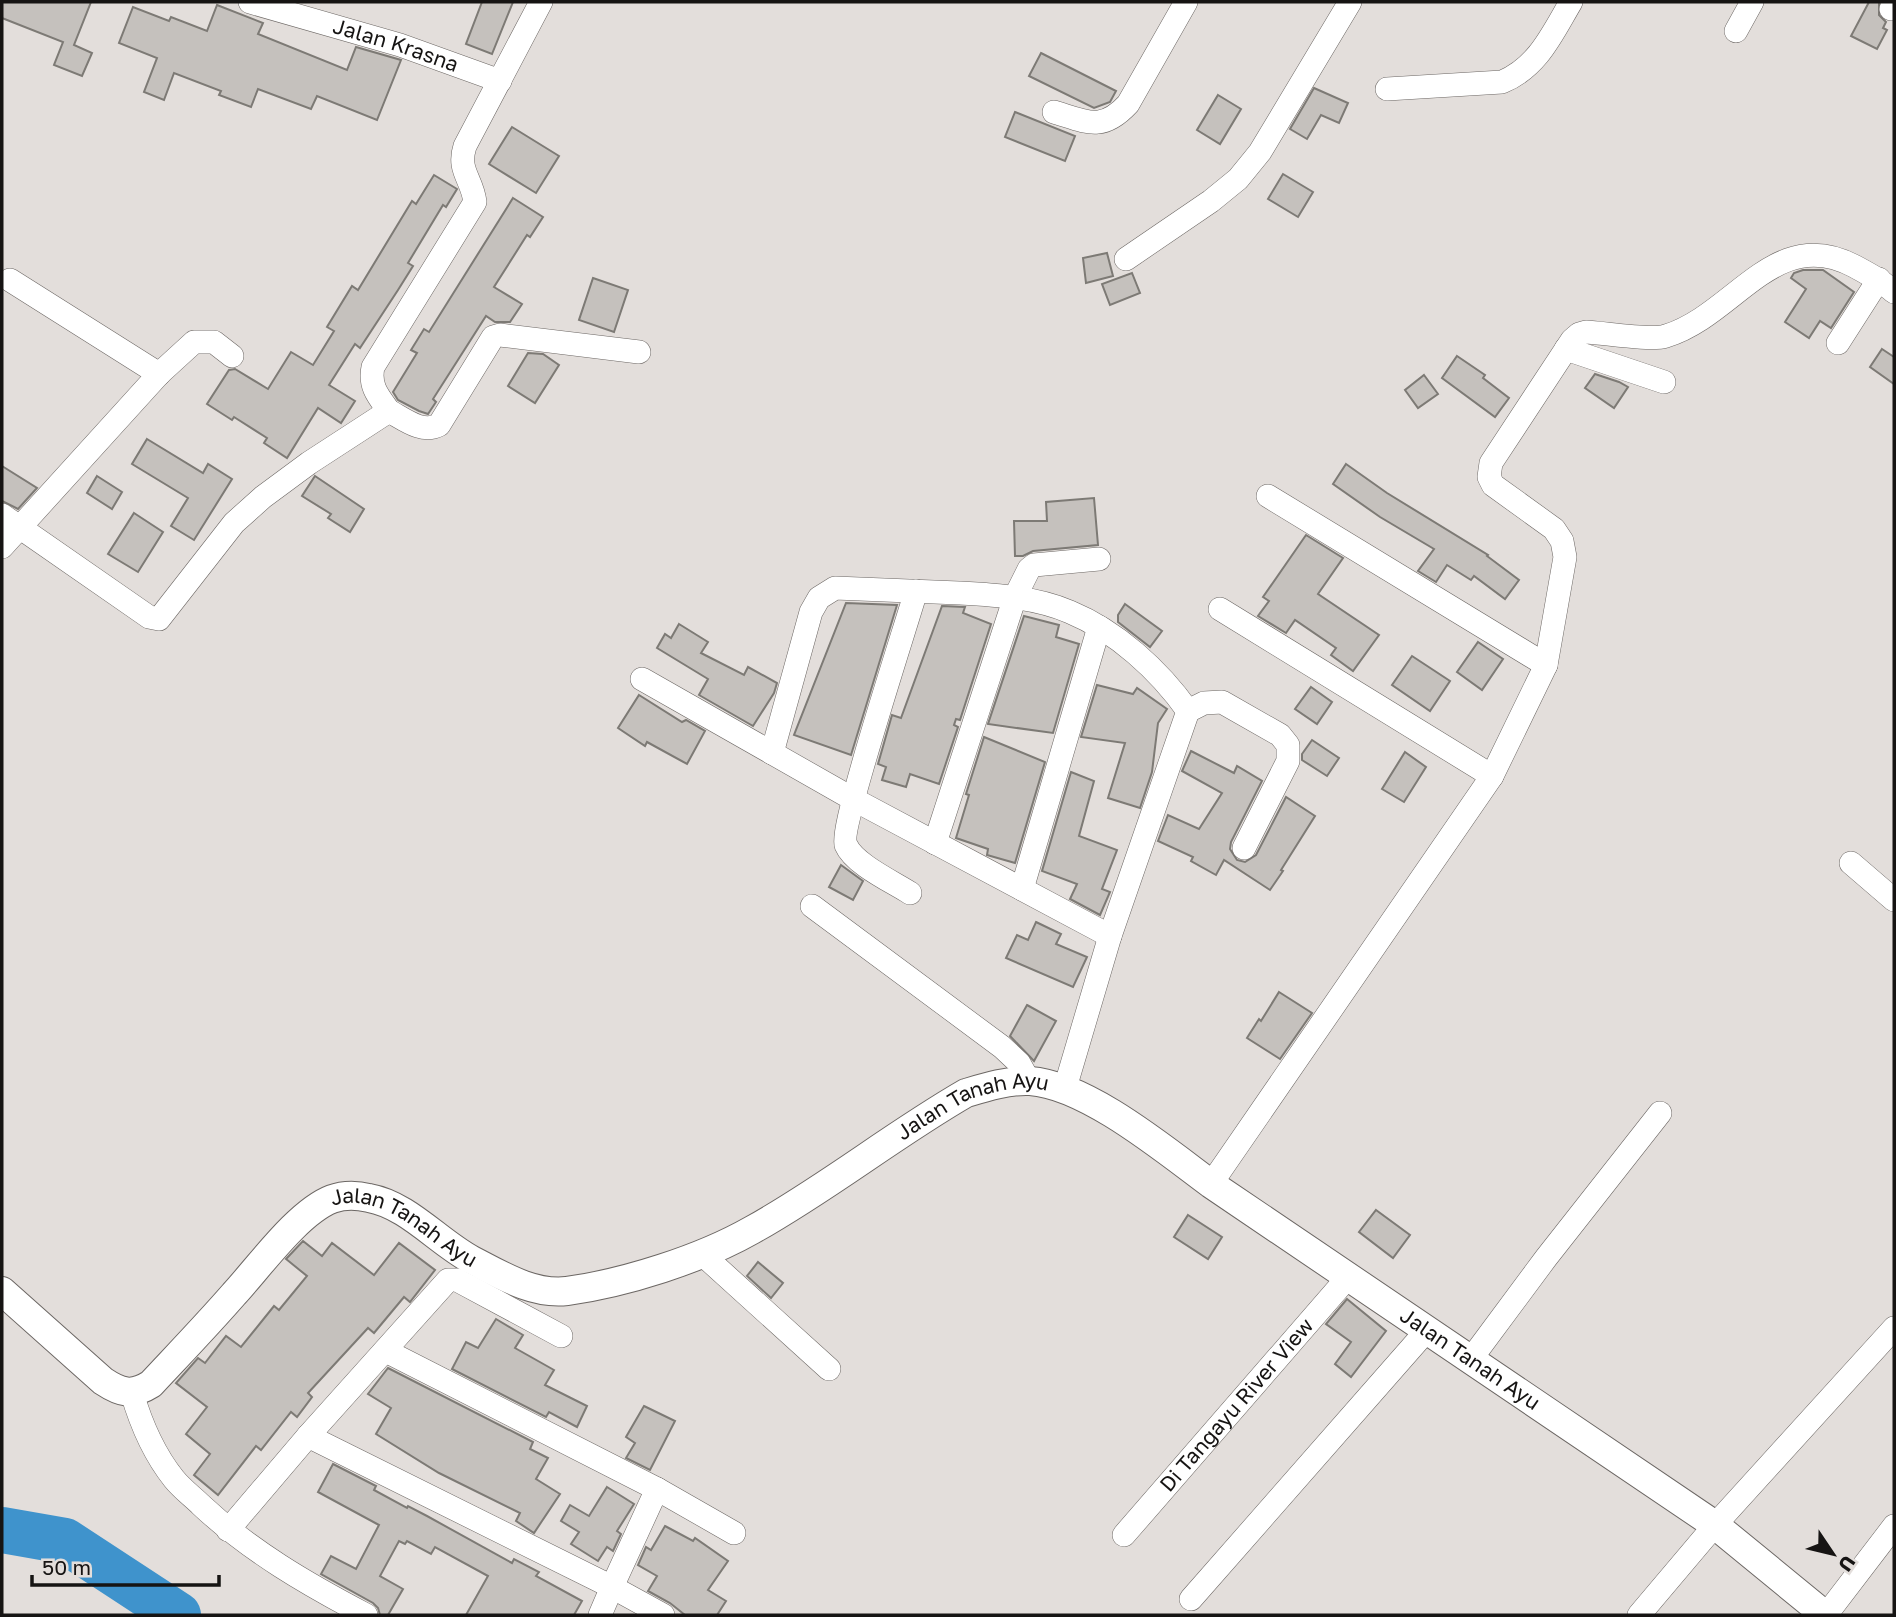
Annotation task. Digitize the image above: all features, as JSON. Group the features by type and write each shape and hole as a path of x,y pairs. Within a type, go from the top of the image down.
{"street":[{"name":"Jalan Krasna","path":"250,2 400,45 500,81"},
{"path":"541,2 462,156 461,163 474,191 475,202 373,367 372,387 388,411 418,426 432,428 439,425 489,340 496,335 639,352"},
{"path":"1054,112 1087,122 1105,122 1118,115 1128,104 1186,2"},
{"path":"1126,259 1211,201 1238,179 1260,152 1350,2"},
{"path":"1387,89 1502,82 1518,76 1537,57 1571,2"},
{"path":"1736,31 1752,2"},
{"path":"1211,1184 1492,776 1546,664 1565,557 1562,541 1554,529 1493,485 1489,477 1491,463 1566,349 1579,334 1586,332 1662,338 1687,329 1721,307 1760,273 1791,258 1815,253 1842,260 1890,289 1838,343"},
{"path":"10,281 159,374"},
{"path":"2,547 10,521 194,342 214,342 232,356"},
{"path":"1566,349 1664,382"},
{"path":"10,521 149,617 159,619 234,523 263,497 388,411"},
{"path":"1268,496 1546,664"},
{"path":"935,843 1015,597 1034,565 1099,559"},
{"path":"772,753 811,612 819,598 835,588 1015,597 1069,611 1099,627 1145,663 1174,692 1188,711"},
{"path":"910,893 860,861 846,845 844,838 853,799 916,591"},
{"path":"1220,608 1492,776"},
{"path":"1022,889 1099,627"},
{"path":"642,679 853,799 1110,936"},
{"path":"1065,1088 1110,936 1188,711 1205,703 1222,702 1280,735 1288,745 1288,761 1244,848"},
{"path":"1851,863 1894,900"},
{"path":"812,906 1002,1048 1019,1063 1029,1081"},
{"name":"Jalan Tanah Ayu","path":"132,1393 151,1384 287,1235 315,1209 333,1198 371,1198 392,1206 468,1257 527,1286 565,1291 625,1278 702,1254 751,1231 966,1093 995,1085 1029,1081 1065,1088 1082,1096 1149,1138 1211,1184 1716,1525 1826,1615"},
{"path":"1471,1359 1660,1113"},
{"path":"702,1254 829,1369"},
{"name":"Di Tangayu River View","path":"1124,1535 1349,1276"},
{"path":"228,1530 448,1280 457,1280 561,1336"},
{"path":"2,1291 103,1381 117,1390 132,1393 140,1420 152,1445 175,1480 228,1530 264,1556 366,1615"},
{"path":"1639,1615 1716,1525 1894,1328"},
{"path":"1191,1599 1428,1329"},
{"path":"386,1351 657,1489 734,1532"},
{"path":"308,1436 663,1615"},
{"path":"600,1615 657,1489"},
{"path":"1826,1615 1894,1526"}],"building":[{"path":"2,2 91,2 74,45 92,53 82,76 54,65 63,42 2,18"},
{"path":"482,2 513,2 492,54 466,44"},
{"path":"1869,2 1879,2 1879,15 1886,22 1883,28 1887,30 1877,49 1851,36"},
{"path":"217,5 263,23 258,34 347,70 356,47 401,60 377,120 317,96 311,109 258,89 251,107 219,95 221,91 174,73 164,100 144,92 157,58 119,43 133,7 169,21 171,17 207,31"},
{"path":"1041,53 1116,91 1110,102 1094,108 1029,76"},
{"path":"1314,88 1348,103 1339,123 1321,115 1307,139 1290,129"},
{"path":"1218,95 1241,109 1220,144 1197,130"},
{"path":"1015,112 1075,136 1065,161 1005,137"},
{"path":"512,127 559,156 536,193 489,164"},
{"path":"1283,174 1313,192 1298,217 1268,199"},
{"path":"434,175 457,189 446,207 443,205 408,263 413,266 398,290 360,348 355,344 329,385 355,401 341,423 318,408 287,458 264,443 267,438 207,404 229,370 235,369 268,389 291,352 313,365 334,331 327,327 352,286 358,290 412,201 416,204"},
{"path":"513,198 543,217 530,237 527,235 494,287 522,304 510,322 495,322 486,316 433,399 436,402 428,414 419,411 398,400 393,392 417,353 411,350 424,329 429,332"},
{"path":"1107,253 1113,276 1086,283 1083,258"},
{"path":"1823,270 1854,292 1831,328 1820,321 1809,338 1785,322 1806,289 1791,278 1794,273"},
{"path":"1132,273 1140,293 1110,305 1102,284"},
{"path":"593,278 628,290 614,332 579,320"},
{"path":"1882,349 1894,357 1894,384 1870,367"},
{"path":"528,353 543,354 559,365 535,403 508,386"},
{"path":"1457,356 1485,375 1483,378 1509,398 1495,417 1442,378"},
{"path":"1595,374 1628,387 1614,408 1585,388"},
{"path":"1424,375 1438,394 1418,408 1405,390"},
{"path":"147,439 203,473 208,464 232,479 194,540 171,526 188,498 132,464"},
{"path":"1346,464 1387,493 1488,555 1519,580 1505,599 1474,576 1471,580 1447,565 1436,582 1418,571 1434,549 1380,517 1333,484"},
{"path":"2,466 37,488 18,509 2,501"},
{"path":"97,476 122,492 112,509 87,493"},
{"path":"315,476 364,509 350,532 328,518 331,514 302,496"},
{"path":"1094,498 1098,545 1033,551 1023,556 1015,556 1014,521 1047,521 1046,502"},
{"path":"134,513 163,532 138,572 108,554"},
{"path":"1306,535 1343,558 1318,594 1379,635 1353,671 1331,655 1336,648 1295,620 1286,633 1258,616 1269,601 1263,597"},
{"path":"846,603 897,605 851,755 794,735"},
{"path":"1125,604 1162,631 1150,647 1118,622 1118,615"},
{"path":"942,606 965,607 963,613 991,624 960,720 956,719 954,725 958,727 939,784 910,774 906,787 882,780 886,767 878,764 892,715 901,718"},
{"path":"1024,616 1059,625 1056,637 1079,644 1053,733 988,724"},
{"path":"679,624 708,642 701,653 744,675 748,667 777,683 774,693 753,726 699,695 708,679 657,648 665,634 671,638"},
{"path":"1478,642 1503,659 1482,690 1457,672"},
{"path":"1412,656 1450,681 1430,711 1392,685"},
{"path":"1097,685 1133,694 1137,688 1167,709 1158,723 1152,772 1140,808 1108,798 1125,743 1081,737"},
{"path":"1311,687 1332,702 1317,724 1295,709"},
{"path":"639,695 682,722 686,720 705,731 687,764 647,742 645,746 618,728"},
{"path":"984,737 1045,762 1015,863 987,855 988,849 956,838 969,795 966,794"},
{"path":"1312,740 1339,758 1327,776 1302,760 1302,754"},
{"path":"1191,751 1234,773 1237,766 1262,781 1231,842 1230,849 1237,860 1245,862 1256,855 1286,797 1315,816 1270,890 1224,860 1216,875 1191,861 1193,857 1158,841 1168,815 1199,829 1222,793 1182,771"},
{"path":"1405,752 1426,767 1404,802 1382,789"},
{"path":"1071,772 1094,781 1079,836 1117,850 1102,889 1110,892 1100,915 1070,899 1077,884 1042,871"},
{"path":"841,865 863,881 853,900 829,887"},
{"path":"1036,922 1061,934 1056,944 1087,957 1073,987 1006,958 1017,935 1028,940"},
{"path":"1279,992 1312,1013 1280,1059 1247,1038"},
{"path":"1027,1005 1056,1021 1034,1061 1010,1036"},
{"path":"1376,1210 1410,1235 1393,1258 1359,1232"},
{"path":"1188,1215 1222,1237 1208,1259 1174,1237"},
{"path":"303,1241 322,1256 332,1243 374,1275 399,1243 435,1270 410,1302 404,1297 374,1333 368,1328 308,1393 312,1397 297,1417 291,1412 261,1450 256,1446 218,1495 194,1475 210,1454 186,1434 207,1407 176,1383 198,1358 205,1363 226,1336 241,1347 274,1306 279,1310 307,1276 286,1259"},
{"path":"758,1262 783,1283 771,1298 747,1276"},
{"path":"1347,1299 1386,1331 1351,1377 1335,1364 1351,1342 1326,1324"},
{"path":"496,1319 523,1335 515,1348 554,1370 545,1385 587,1406 577,1427 549,1412 546,1417 452,1369 466,1342 478,1348"},
{"path":"388,1368 533,1442 530,1449 548,1458 536,1479 560,1494 534,1533 516,1521 520,1513 439,1473 376,1434 391,1408 368,1394"},
{"path":"644,1406 675,1421 650,1470 626,1458 635,1443 626,1437"},
{"path":"333,1464 376,1486 374,1490 407,1508 408,1506 512,1563 514,1559 539,1572 536,1576 582,1601 574,1615 466,1615 488,1576 435,1547 431,1554 407,1541 405,1544 399,1541 380,1576 403,1589 388,1615 380,1615 373,1603 321,1574 331,1556 356,1569 379,1525 318,1492"},
{"path":"607,1487 634,1504 617,1531 621,1534 613,1551 607,1547 598,1561 571,1544 579,1532 561,1521 570,1505 589,1516"},
{"path":"665,1526 693,1541 695,1538 728,1561 708,1590 726,1601 717,1615 685,1615 648,1591 657,1576 638,1565 646,1547 651,1550"}],"waterway":[{"path":"2,1530 65,1541 178,1615"}]}
